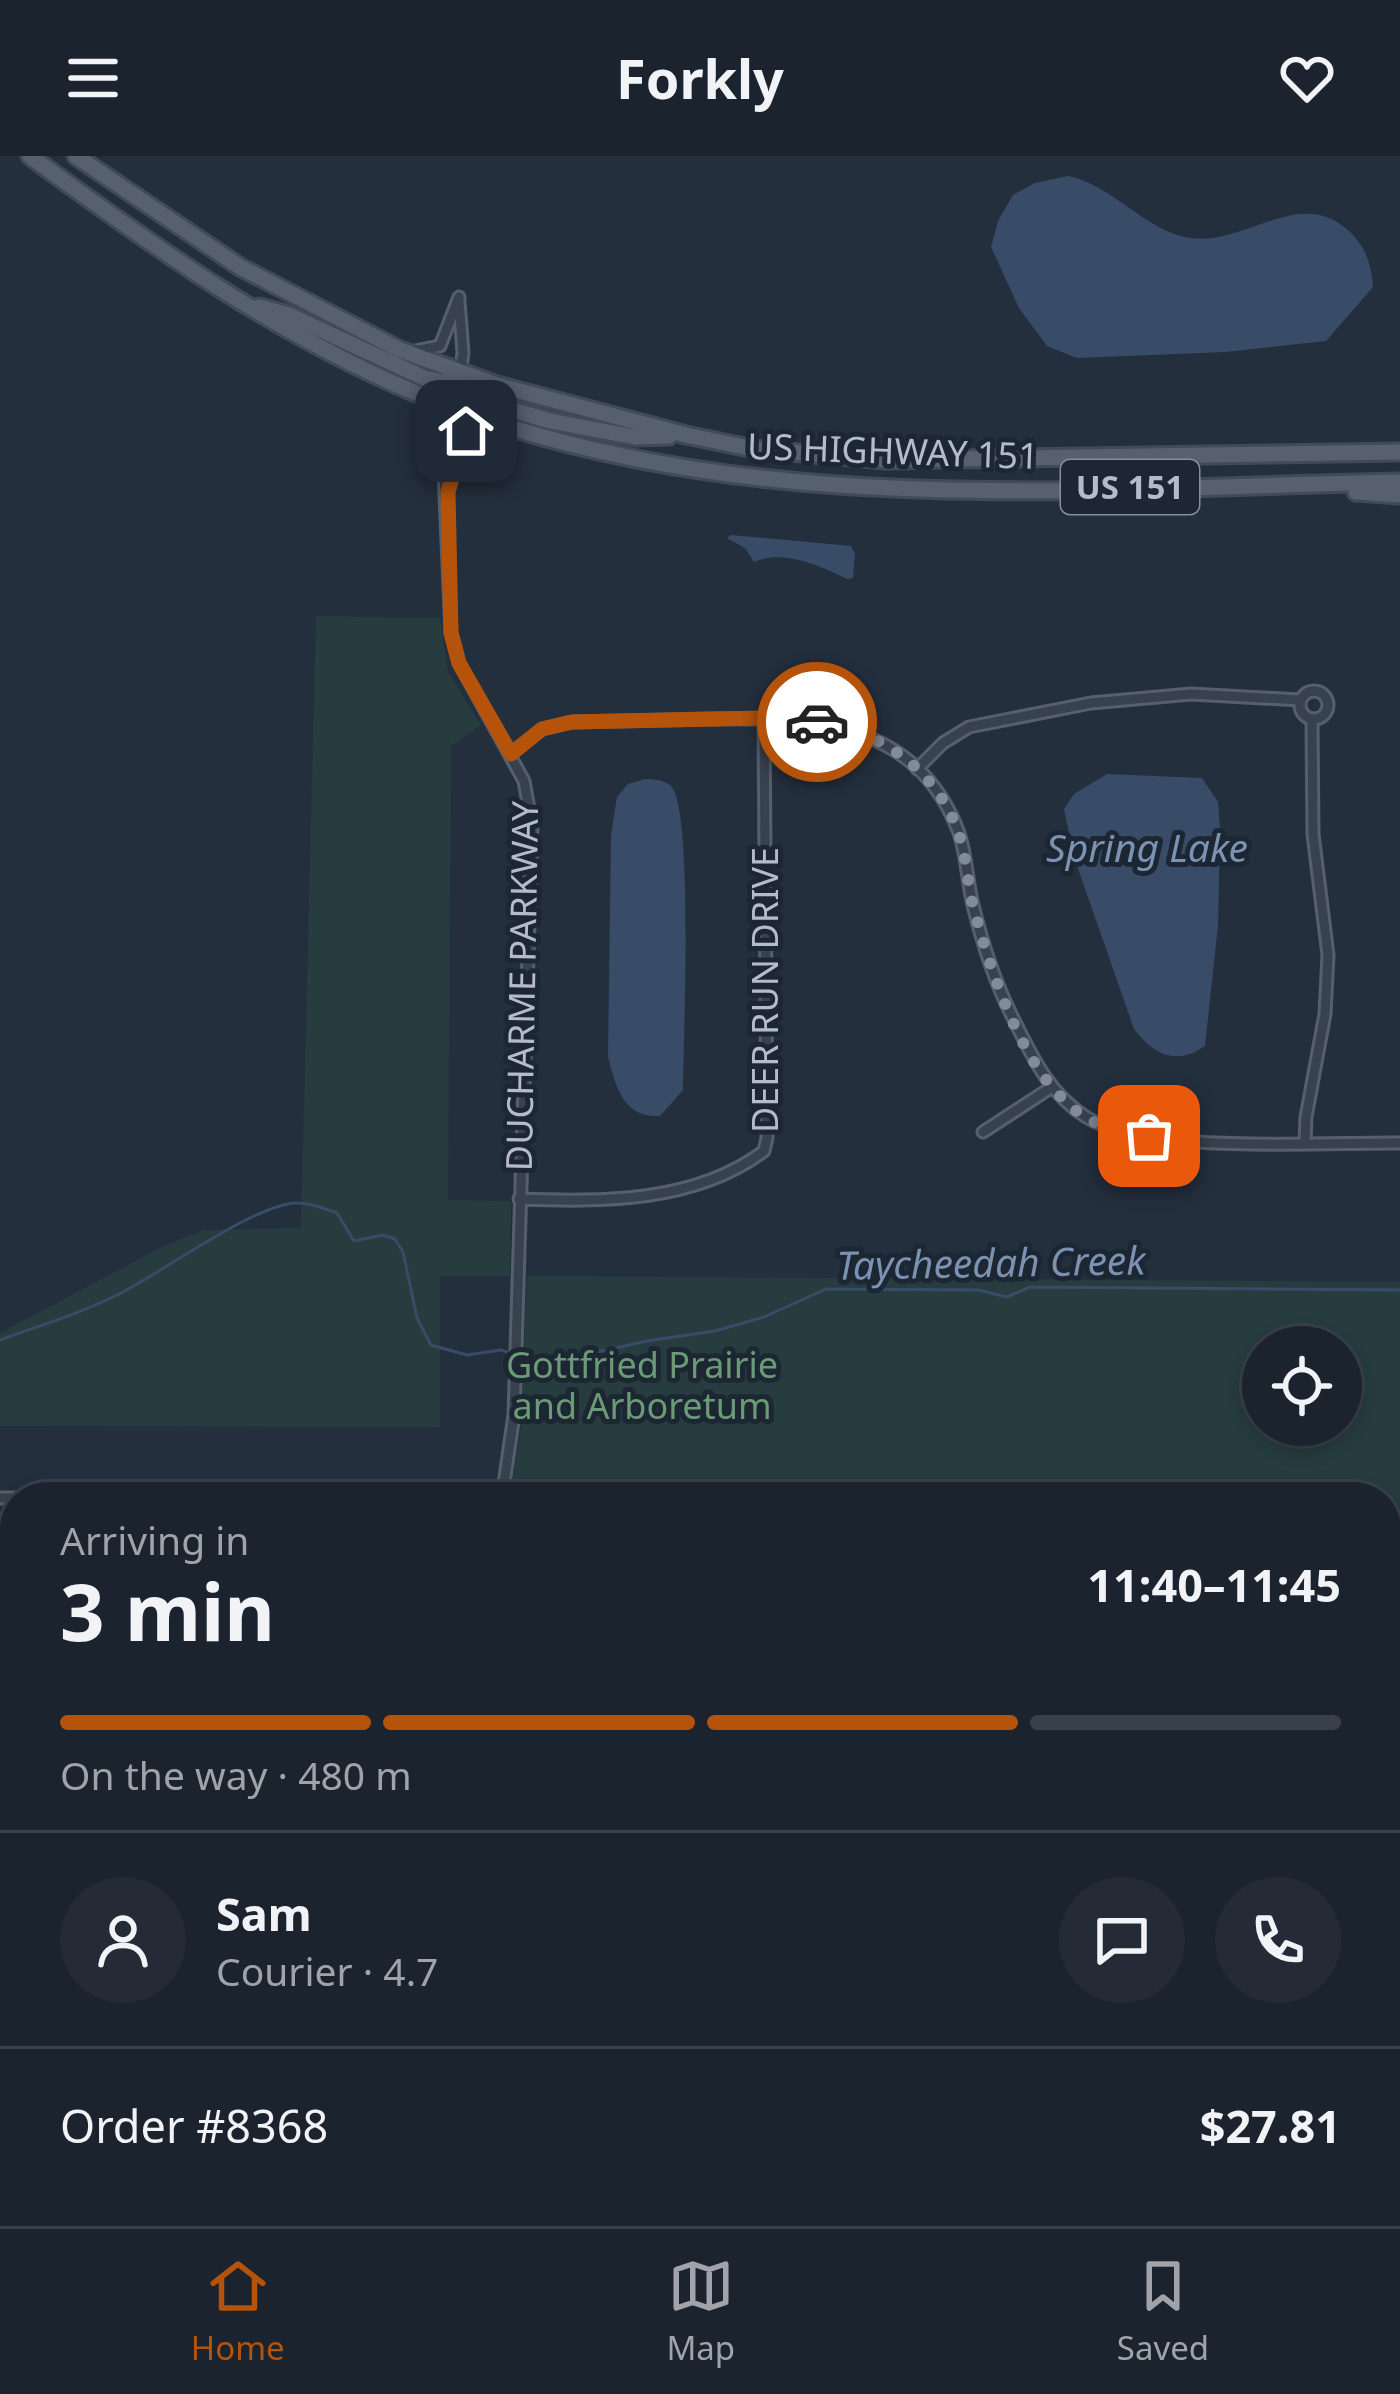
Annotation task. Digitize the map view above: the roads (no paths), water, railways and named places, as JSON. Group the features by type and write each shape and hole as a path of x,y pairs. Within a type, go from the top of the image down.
{"main road":[{"name":"US HIGHWAY 151","path":"30,156 160,252 363,368 441,403 662,464 859,488 1400,482"},
{"name":"US HIGHWAY 151","path":"76,156 240,267 400,350 460,374 686,435 754,449 886,460 1400,452"},
{"path":"242,303 290,315 436,382 460,374"},
{"path":"441,403 456,393 550,421 635,437 686,435"},
{"path":"1276,484 1400,496"}],"street":[{"path":"400,350 421,352 440,346 459,297 460,374"},
{"name":"DUCHARME PARKWAY","path":"441,403 451,633 459,663 524,781 532,825 516,1366 505,1482"},
{"name":"DUCHARME PARKWAY","path":"448,492 462,436 482,416"},
{"path":"917,769 943,743 969,727 1090,703 1191,694 1300,700 1313,690 1322,692 1328,707 1312,721"},
{"path":"1300,700 1299,709 1312,721 1313,834 1328,955 1325,1014 1305,1142"},
{"path":"511,754 542,729 572,722 764,718 840,724 903,755 933,786 959,834 973,907 1004,1000 1036,1066 1087,1118 1124,1132 1175,1141 1400,1143"},
{"name":"DEER RUN DRIVE","path":"519,1199 605,1200 688,1187 738,1168 764,1151 768,1052 764,718"},
{"path":"983,1132 1052,1087"}],"water":[{"path":"1068,176 1100,188 1158,227 1190,238 1231,234 1291,215 1329,218 1359,243 1373,287 1326,341 1225,352 1077,358 1047,346 1019,308 991,247 998,221 1013,195 1035,183"},
{"path":"727,538 851,546 853,578 789,558 754,562 745,548"},
{"name":"Spring Lake","path":"1107,774 1202,778 1218,802 1218,925 1205,1046 1184,1055 1158,1051 1134,1029 1074,857 1064,809 1074,794"},
{"path":"645,779 671,786 678,804 685,881 683,1090 660,1116 629,1106 608,1057 611,835 617,797 628,784"}],"waterway":[{"name":"Taycheedah Creek","path":"0,1340 106,1300 253,1216 293,1203 337,1213 354,1241 383,1235 395,1239 403,1252 417,1318 431,1345 467,1355 501,1350 543,1364 715,1331 764,1317 826,1289 978,1290 1007,1297 1030,1287 1400,1290"}],"park label":[{"name":"Gottfried Prairie and Arboretum","path":"642,1386"}]}
